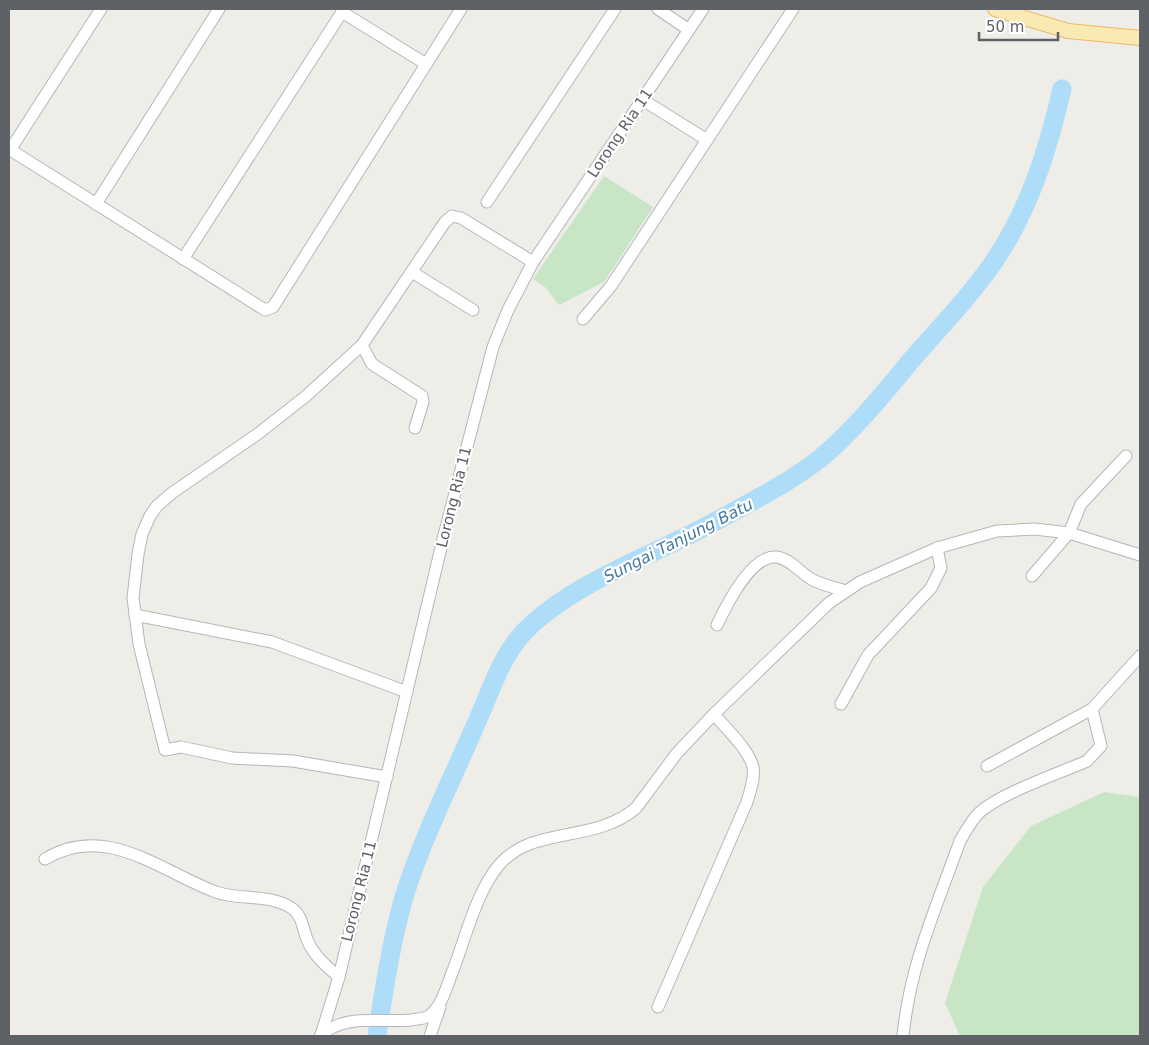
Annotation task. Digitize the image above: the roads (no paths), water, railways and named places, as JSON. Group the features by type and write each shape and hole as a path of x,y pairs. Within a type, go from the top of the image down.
{"main road":[{"path":"995,9 1068,31 1140,38"}],"street":[{"path":"101,9 10,149 265,310 273,307 461,9"},
{"path":"96,204 219,9"},
{"path":"486,202 615,9"},
{"path":"658,9 689,30"},
{"name":"Lorong Ria 11","path":"320,1036 339,977 444,535 494,347 508,310 533,262 703,9"},
{"path":"583,319 611,286 793,9"},
{"path":"183,259 343,10 426,64"},
{"path":"643,100 707,140"},
{"path":"387,777 293,761 232,758 181,747 165,750 139,644 133,598 142,534 157,506 172,493 259,433 306,396 362,346 445,222 452,216 461,218 533,262"},
{"path":"412,272 473,310"},
{"path":"362,346 372,364 422,396 423,402 415,428"},
{"path":"1032,576 1070,533 1081,504 1126,456"},
{"path":"430,1036 487,882 508,856 540,841 607,827 628,815 636,808 677,753 714,714 811,620 846,591 860,582 937,548 997,531 1035,528 1070,533 1140,555"},
{"path":"841,704 868,655 931,588 941,568 937,548"},
{"path":"717,625 730,597 742,579 759,564 773,557 783,559 811,579 846,591"},
{"path":"135,615 272,642 407,692"},
{"path":"987,766 1092,709 1140,656"},
{"path":"904,1036 906,1004 916,960 965,833 978,814 992,803 1087,761 1095,755 1101,746 1092,709"},
{"path":"658,1007 747,802 753,782 753,768 749,757 714,714"},
{"path":"45,859 59,850 94,844 148,859 216,892 282,903 299,914 307,940 316,956 339,977"},
{"path":"320,1036 342,1023 364,1020 408,1020 427,1017 442,1001"}],"waterway":[{"name":"Sungai Tanjung Batu","path":"377,1036 385,983 399,914 411,875 501,666 515,643 543,615 566,599 616,570 695,532 777,488 822,457 848,432 964,300 995,260 1028,199 1051,134 1062,89"}]}
